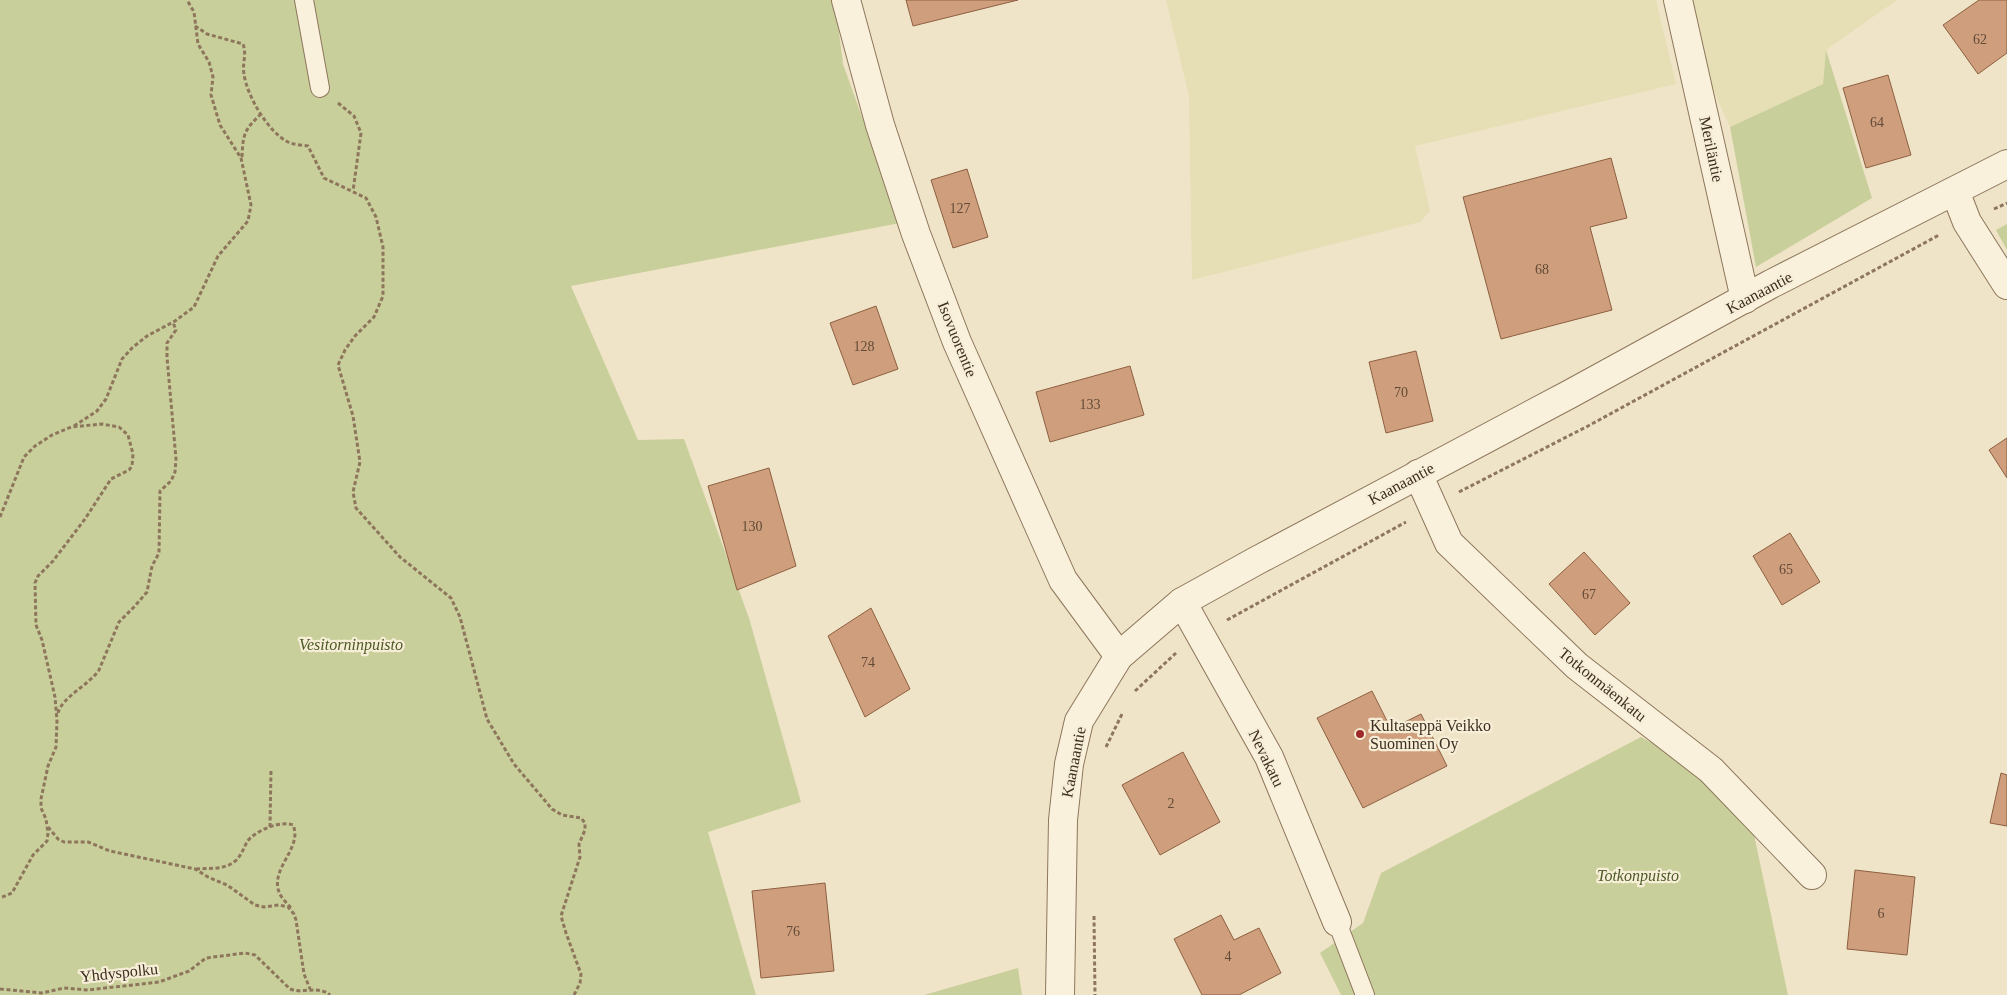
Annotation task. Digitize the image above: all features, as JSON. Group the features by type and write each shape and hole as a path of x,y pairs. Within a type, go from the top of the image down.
{"street":[{"name":"Isovuorentie","path":"846,0 880,125 916,234 957,342 1063,580 1119,656"},
{"name":"Meriläntie","path":"1678,0 1745,299"},
{"name":"Kaanaantie","path":"1060,995 1063,820 1069,764 1079,721 1119,656 1182,602 1745,299 2007,164"},
{"path":"1955,191 1967,222 2007,285"},
{"name":"Totkonmäenkatu","path":"1418,474 1449,544 1577,666 1711,770 1812,876"},
{"name":"Nevakatu","path":"1182,602 1269,757 1337,922"}],"lane":[{"path":"304,0 320,88"},
{"path":"1337,922 1365,995"}],"path":[{"path":"187,0 194,12 198,44 209,62 213,77 211,95 220,125 242,158"},
{"path":"195,26 207,34 243,44 245,51 244,73 249,95 261,114 278,135 289,142 308,146 324,178 366,198 376,217 383,247 383,296 374,317 355,336 345,350 338,365 353,416 360,462 353,492 356,508 400,557 437,584 452,598 460,616 487,719 514,764 552,809 562,815 581,818 585,823 579,844 580,858 562,916 581,974 580,983 574,995"},
{"path":"320,88 354,116 361,133 354,191"},
{"path":"0,518 24,457 35,446 52,435 71,427 97,410 106,399 122,359 147,336 194,308 218,256 248,222 251,205 242,158 243,136 261,114"},
{"path":"0,898 12,893 33,855 47,841 46,819 41,808 41,799 48,766 56,747 58,711 62,703 94,677 99,670 119,622 147,592 152,566 158,555 160,491 171,481 176,459 167,357 167,343 176,330 175,321"},
{"path":"57,721 55,697 42,640 36,625 35,583 38,576 53,561 85,518 107,485 116,477 129,470 133,459 128,436 119,427 102,424 71,427"},
{"path":"270,827 271,769"},
{"path":"46,824 58,839 64,842 88,842 110,851 195,869 221,868 234,862 243,852 251,837 270,827 288,823 293,825 295,830 294,841 281,867 278,886 279,893 292,910 296,920 306,985 310,989"},
{"path":"195,869 227,885 255,905 285,906 292,910"},
{"name":"Yhdyspolku","path":"0,989 42,994 64,988 88,990 159,982 189,971 206,958 245,953 255,956 290,989 296,992 310,989 326,992 330,995"}],"shaded area":[{"path":"1166,0 1656,0 1676,84 1415,146 1430,211 1420,222 1192,280 1189,96"},
{"path":"1693,0 1897,0 1826,50 1823,84 1730,127 1709,81"}],"green space":[{"name":"Vesitorninpuisto","path":"0,0 835,0 843,64 900,223 571,286 638,440 684,439 749,618 801,802 708,832 756,995 0,995"},
{"path":"1826,50 1872,198 1756,267 1730,127 1823,84"},
{"path":"2007,224 2007,250 1996,230"},
{"name":"Totkonpuisto","path":"1641,737 1702,770 1749,811 1788,995 1341,995 1320,953 1363,923 1381,873"},
{"path":"1018,968 1022,995 924,995"}],"building":[{"path":"906,0 1018,0 913,26"},
{"path":"1979,0 2007,0 2007,53 1978,74 1943,25"},
{"path":"1888,75 1911,155 1866,168 1843,88"},
{"path":"1611,158 1627,218 1590,227 1612,310 1501,339 1463,197"},
{"path":"967,169 988,237 953,248 931,180"},
{"path":"876,306 898,369 853,385 830,323"},
{"path":"1416,351 1433,421 1386,433 1369,362"},
{"path":"1130,366 1144,415 1050,442 1036,392"},
{"path":"2007,438 2007,478 1989,450"},
{"path":"769,468 796,566 737,590 708,486"},
{"path":"1790,533 1820,582 1782,605 1753,556"},
{"path":"1584,552 1630,603 1595,635 1549,584"},
{"path":"871,608 910,689 865,717 828,636"},
{"path":"1372,691 1391,729 1421,714 1447,766 1363,808 1317,718"},
{"path":"1183,752 1220,822 1160,855 1122,785"},
{"path":"2001,773 2007,775 2007,826 1990,823"},
{"path":"1855,870 1915,877 1907,955 1847,949"},
{"path":"825,883 834,971 761,978 752,891"},
{"path":"1221,915 1234,940 1259,928 1281,973 1239,995 1202,995 1174,939"}],"place":[{"name":"Kultaseppä Veikko Suominen Oy","path":"1360,734"}]}
